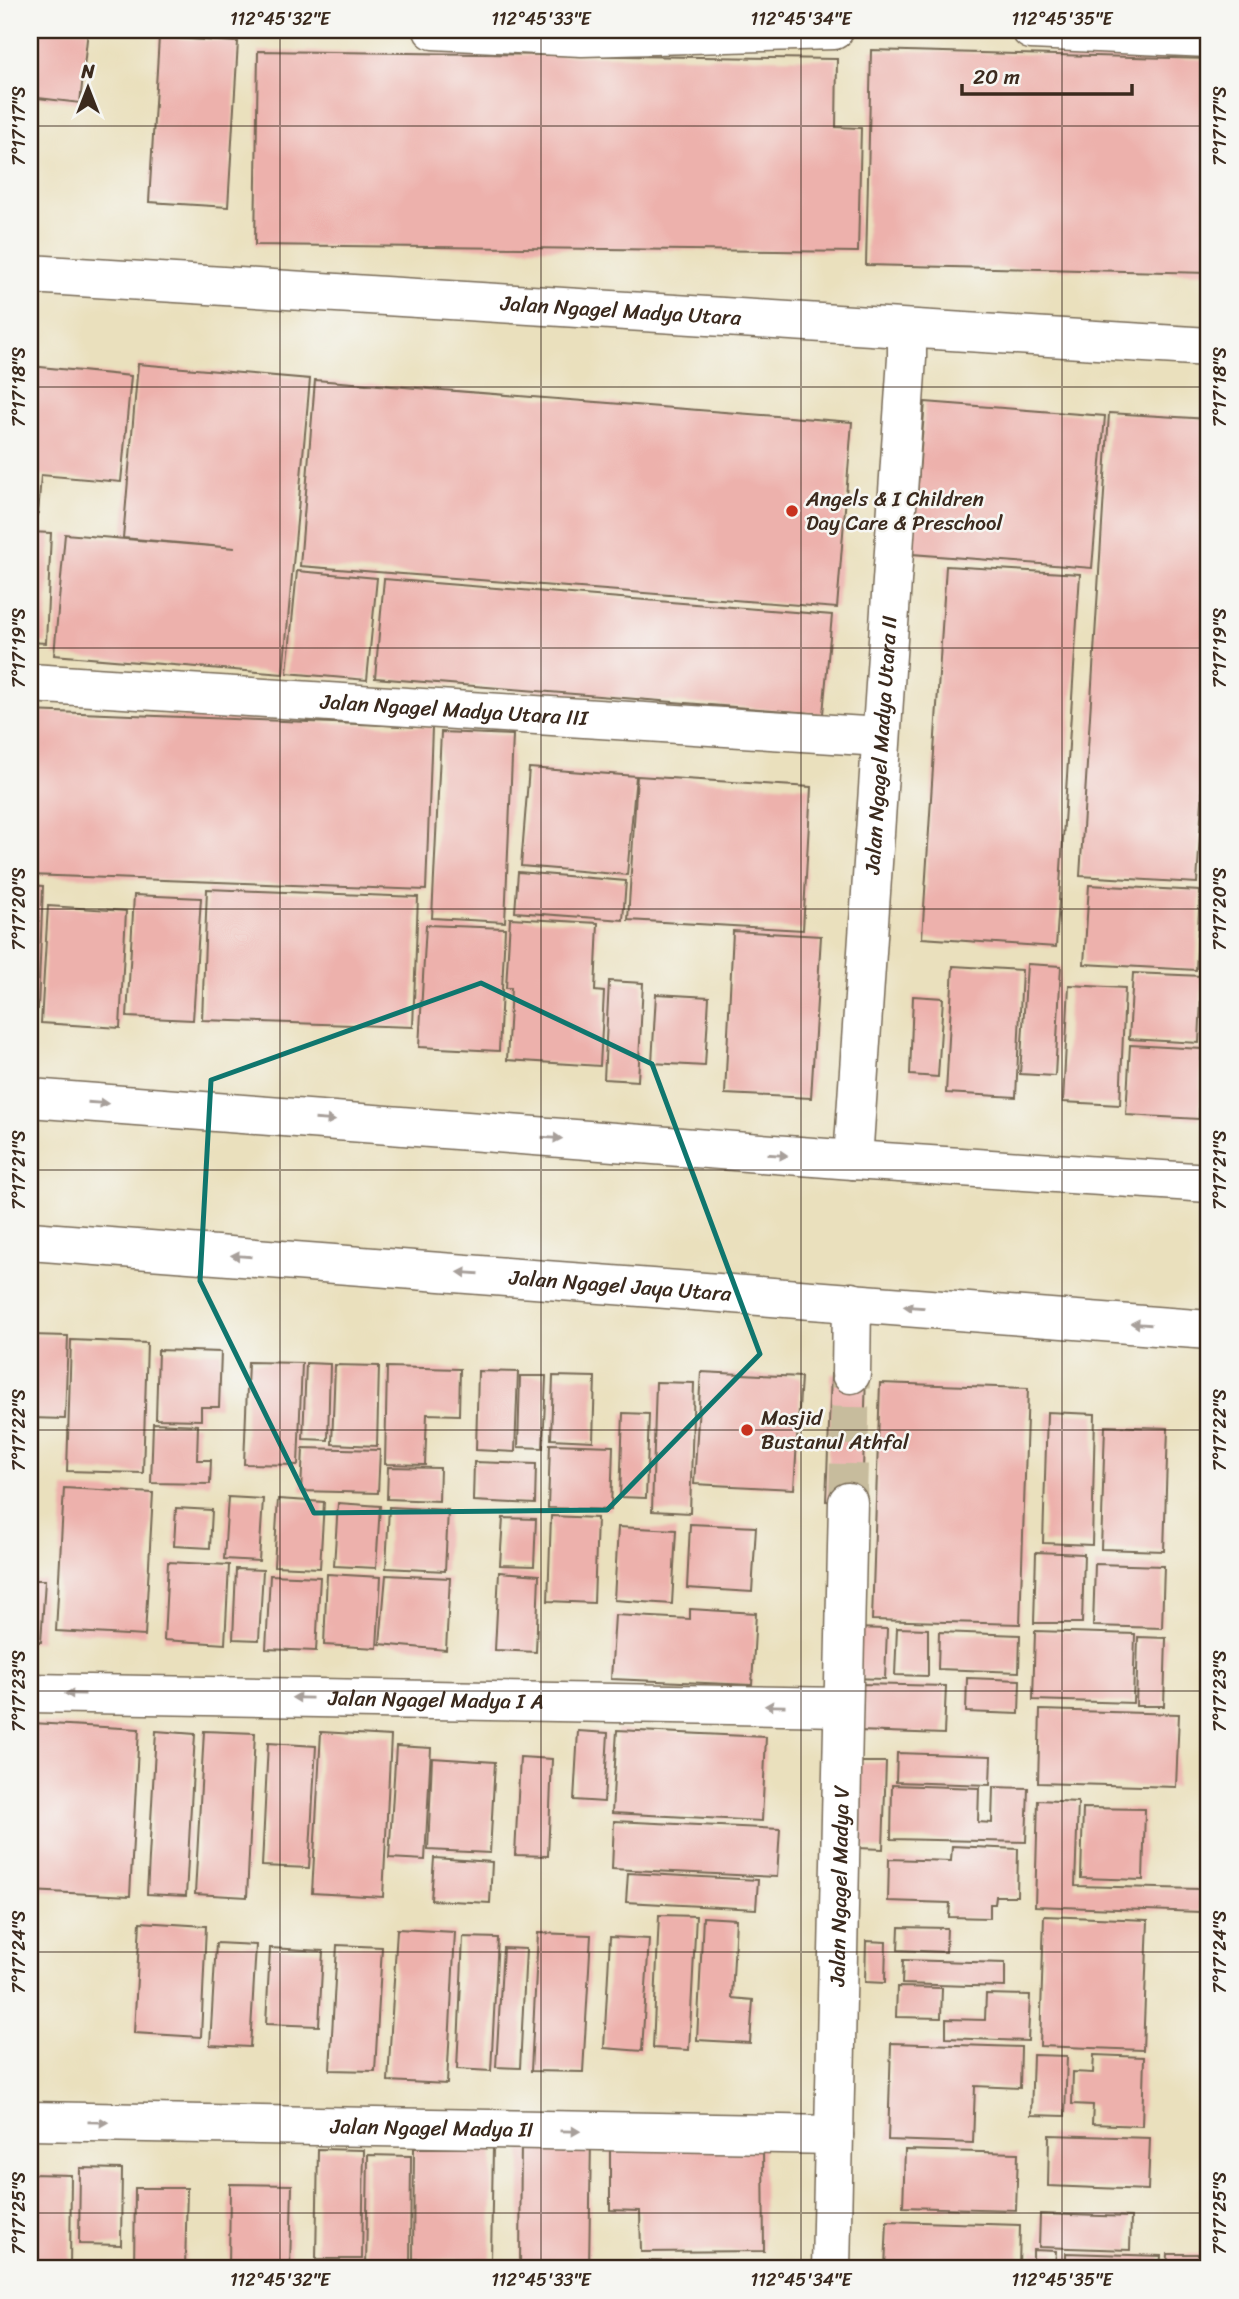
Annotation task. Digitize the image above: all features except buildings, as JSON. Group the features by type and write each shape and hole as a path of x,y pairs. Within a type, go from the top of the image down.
{"street":[{"path":"433,30 582,37 834,30"},
{"path":"1031,30 1209,38"},
{"name":"Jalan Ngagel Madya Utara","path":"30,275 1209,347"},
{"name":"Jalan Ngagel Madya Utara II","path":"853,1160 907,329"},
{"name":"Jalan Ngagel Madya Utara III","path":"30,683 881,737"},
{"path":"30,1098 853,1160 1209,1183"},
{"name":"Jalan Ngagel Jaya Utara","path":"30,1241 1209,1330"},
{"path":"851,1374 852,1302"},
{"name":"Jalan Ngagel Madya V","path":"831,2269 848,1502"},
{"name":"Jalan Ngagel Madya I A","path":"30,1693 843,1707"},
{"name":"Jalan Ngagel Madya II","path":"30,2121 834,2135"}],"highlighted area":[{"path":"481,983 652,1064 760,1354 607,1510 314,1513 200,1281 211,1080"}],"tunnel":[{"path":"848,1502 851,1374"}],"place":[{"name":"Angels & I Children Day Care & Preschool","path":"792,511"},
{"name":"Masjid Bustanul Athfal","path":"747,1430"}]}
